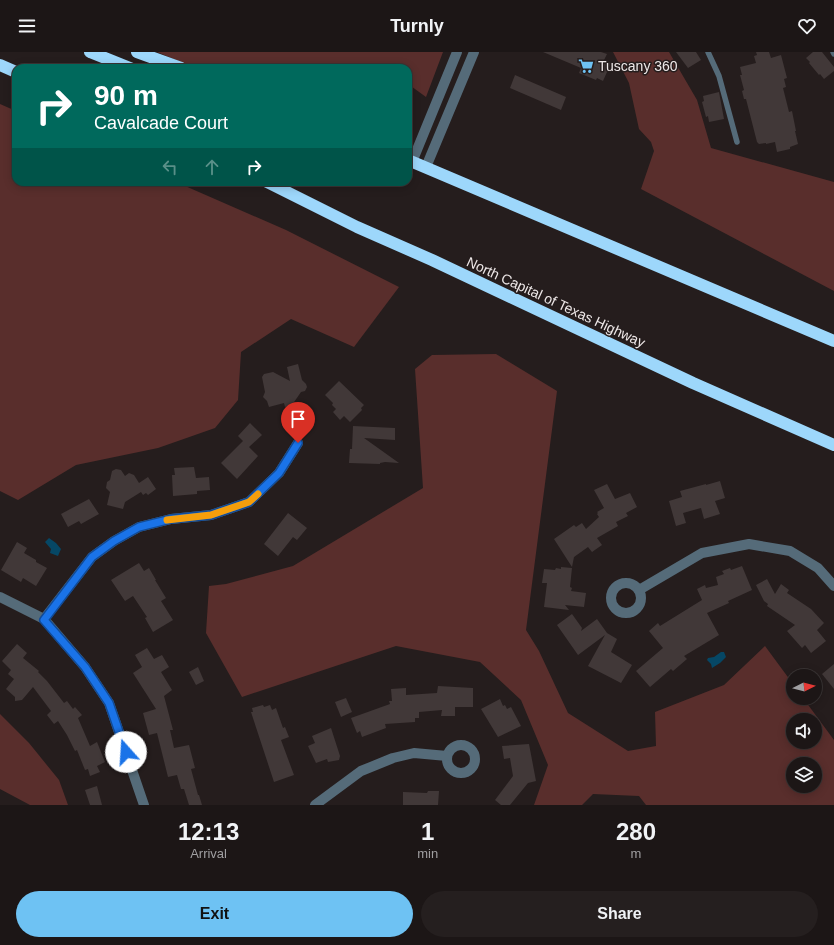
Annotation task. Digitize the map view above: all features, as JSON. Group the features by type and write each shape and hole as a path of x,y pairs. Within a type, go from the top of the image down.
{"highway":[{"path":"90,52 120,64"},
{"path":"137,52 170,64"},
{"path":"0,65 12,70"},
{"path":"412,162 834,341"},
{"name":"North Capital of Texas Highway","path":"275,186 357,227 432,260 693,383 834,445"}],"street":[{"path":"412,156 456,52"},
{"path":"426,168 474,52"},
{"path":"44,620 92,557 114,541 139,527 171,519 211,515 249,502 279,473 298,443"},
{"path":"639,590 702,553 749,544 790,551 818,568 834,586"},
{"path":"0,597 44,620 85,667 109,703 144,805"},
{"path":"315,805 360,771 393,758 414,754 447,756"}],"lane":[{"path":"708,52 719,76 737,142"}],"shaded area":[{"path":"157,52 443,52 426,97 412,87 412,64 186,64"},
{"path":"613,52 669,52 697,100 711,148 834,182 834,291 641,189 654,151 651,142 639,129 629,83"},
{"path":"0,104 12,109 12,186 185,186 286,230 399,287 354,347 291,319 241,352 238,400 215,428 158,448 76,465 18,500 0,491"},
{"path":"496,354 557,391 526,630 539,651 568,713 628,751 656,746 655,712 724,685 765,646 786,674 786,705 808,705 814,713 786,713 786,749 822,749 822,724 834,740 834,805 646,805 639,796 593,794 582,805 534,805 548,765 521,700 480,662 396,646 242,697 206,633 209,586 226,584 293,566 423,488 415,369 432,355"},
{"path":"0,714 29,743 59,780 68,805 30,805 0,789"}],"water":[{"path":"49,538 61,549 58,556 50,553 51,549 45,542"},
{"path":"721,652 724,652 726,657 712,668 711,664 707,660 708,658 714,657"}],"building":[{"path":"543,52 601,52 607,54 604,60 611,63 603,81 597,78 596,80 579,73 581,68"},
{"path":"676,52 696,52 701,60 688,68"},
{"path":"756,52 769,52 771,58 781,55 787,78 784,79 786,87 783,88 789,112 792,111 798,144 790,147 790,149 777,152 775,142 759,144 757,142 746,99 744,99 742,91 744,90 740,75 742,75 740,67 756,63 754,56 757,55"},
{"path":"813,52 822,52 834,67 834,71 824,79 806,58"},
{"path":"515,75 566,97 561,110 510,88"},
{"path":"719,92 724,119 709,122 702,102 704,101 703,96"},
{"path":"298,364 302,380 307,387 305,391 301,392 292,405 285,407 284,403 269,407 267,401 263,397 265,392 262,377 264,374 273,372 290,381 287,367"},
{"path":"339,381 364,405 361,408 362,410 350,422 344,416 340,420 333,412 336,409 332,405 333,403 325,395"},
{"path":"250,423 262,435 249,447 258,456 237,479 221,463 243,441 238,436"},
{"path":"353,426 395,428 395,440 364,438 399,463 349,463 350,449 352,449"},
{"path":"194,467 196,478 209,477 210,490 197,491 197,494 173,496 172,475 175,475 174,468"},
{"path":"116,469 121,470 125,476 129,473 134,475 139,483 148,477 156,489 148,495 146,493 143,495 141,492 125,502 123,509 107,505 110,492 106,488 107,482 110,480 112,471"},
{"path":"720,481 725,498 715,501 720,514 704,519 701,508 683,513 686,523 676,526 669,501 682,497 680,491"},
{"path":"607,484 615,499 630,493 637,507 626,513 628,516 616,522 618,526 597,538 602,545 592,552 588,547 574,557 572,567 554,539 574,525 576,527 582,523 586,529 599,517 597,512 604,508 594,490"},
{"path":"89,499 99,514 81,524 79,521 68,527 61,514"},
{"path":"288,513 307,528 297,540 293,537 278,556 264,544"},
{"path":"17,542 27,548 24,553 47,568 36,586 23,578 21,582 1,570"},
{"path":"139,563 144,571 149,568 166,598 161,601 173,620 153,632 145,618 147,617 133,596 125,601 111,580"},
{"path":"742,566 752,590 707,613 719,635 684,656 687,659 673,671 671,669 650,687 636,671 663,648 649,631 658,623 660,626 702,600 697,589 705,585 706,588 718,585 716,577 724,574 722,571 730,568 731,570"},
{"path":"561,567 572,568 571,591 586,593 584,607 565,605 569,610 544,607 547,583 542,583 544,569 555,570 556,568 561,569"},
{"path":"767,579 775,594 781,584 789,590 787,593 811,609 824,623 817,630 826,641 811,653 805,645 802,648 787,631 795,625 767,606 768,604 764,601 756,585"},
{"path":"572,614 582,628 581,631 597,619 607,633 617,639 611,652 632,665 621,683 588,666 605,635 578,655 557,625"},
{"path":"17,644 27,653 23,658 39,671 38,672 64,703 67,701 73,709 75,707 82,715 78,718 90,746 97,742 105,762 97,766 100,772 90,776 88,769 85,770 77,750 75,751 58,721 54,724 47,715 51,711 33,687 22,700 15,701 15,697 6,689 14,679 8,674 11,670 2,661"},
{"path":"147,648 154,659 162,655 169,667 161,672 172,690 164,696 173,730 170,730 174,748 189,745 195,768 191,769 202,805 189,805 184,789 181,789 177,775 168,777 157,733 149,735 143,713 156,709 133,673 142,667 135,655"},
{"path":"834,664 834,689 822,674"},
{"path":"198,667 204,681 196,685 189,672"},
{"path":"438,686 473,688 473,707 455,707 455,716 441,716 442,710 419,712 419,718 415,718 415,722 385,724 386,728 362,737 360,731 357,733 351,718 390,704 389,701 392,701 391,689 406,688 406,695 437,693"},
{"path":"346,698 352,712 341,717 335,702"},
{"path":"500,699 503,706 505,705 507,709 511,707 521,726 498,737 481,709"},
{"path":"263,705 264,707 270,705 272,710 276,708 283,728 285,727 289,737 281,740 294,775 274,782 251,712 253,712 252,708"},
{"path":"331,728 340,756 339,760 328,762 327,759 316,763 308,746 315,743 312,736"},
{"path":"529,744 536,781 528,783 510,805 501,805 495,800 513,776 510,758 504,759 502,746"},
{"path":"97,786 102,805 90,805 85,790"},
{"path":"428,791 439,791 438,805 403,805 403,792 427,793"}],"slow traffic":[{"path":"167,520 211,515 249,502 258,494"}],"place":[{"name":"Tuscany 360","path":"586,66"}],"route":[{"path":"126,752 109,703 85,667 44,620 92,557 114,541 139,527 171,519 211,515 249,502 279,473 298,443"}]}
